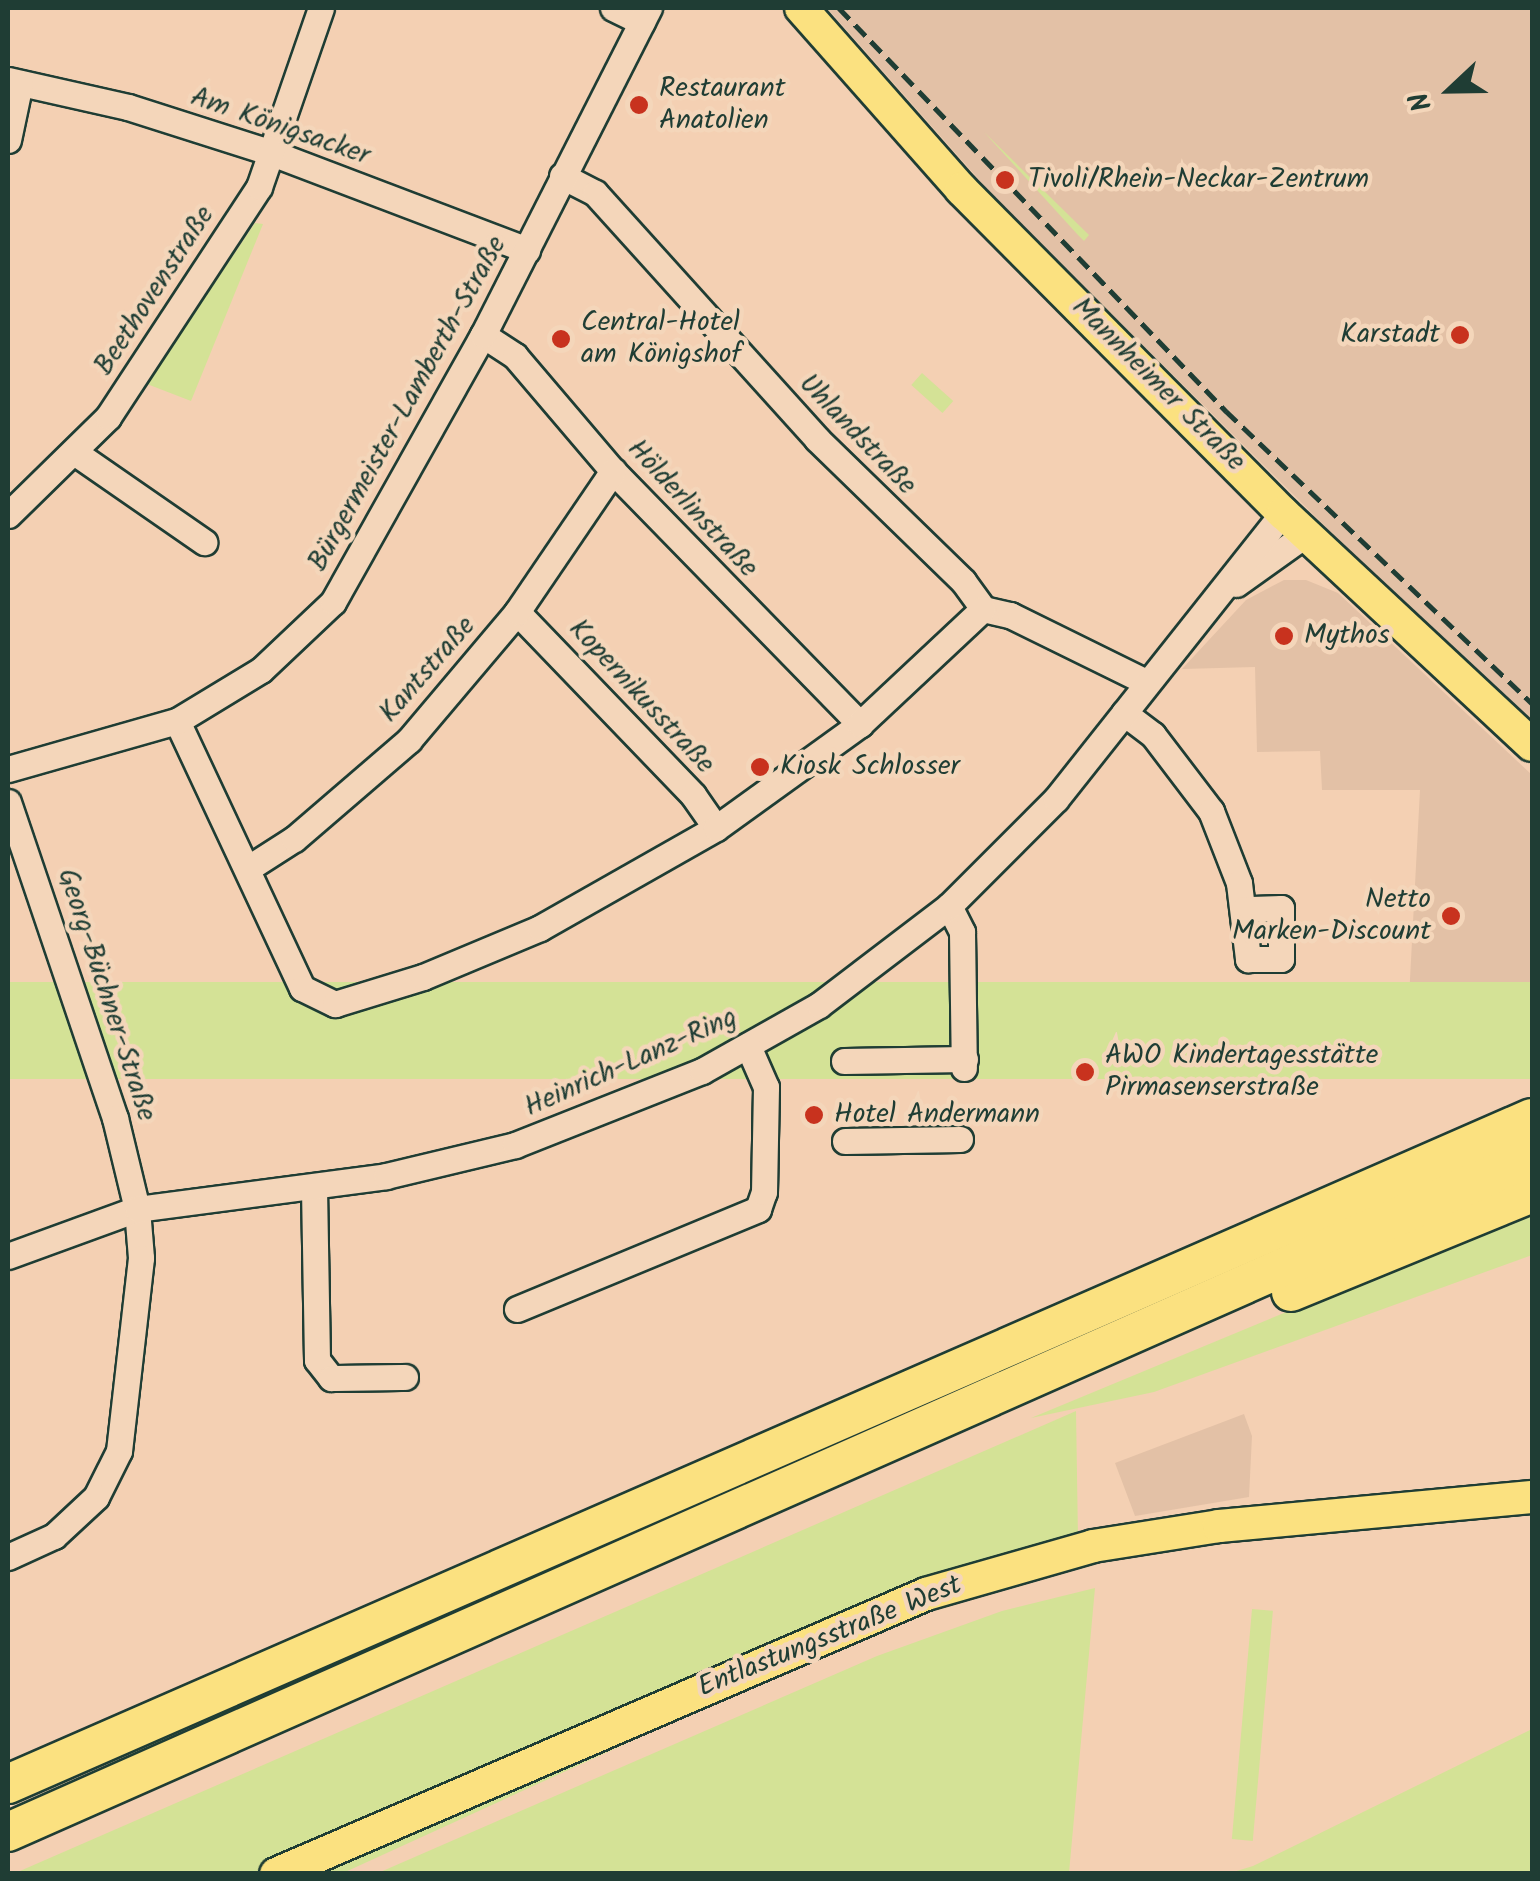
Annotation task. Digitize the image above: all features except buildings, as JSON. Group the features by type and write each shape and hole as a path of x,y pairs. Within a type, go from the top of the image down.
{"highway":[{"path":"8,1784 1532,1118"},
{"path":"8,1832 1080,1361 1532,1157"},
{"path":"1080,1361 1165,1340 1532,1193"}],"main road":[{"name":"Mannheimer Straße","path":"801,8 961,189 1294,523 1532,745"},
{"name":"Entlastungsstraße West","path":"276,1874 926,1594 1093,1546 1183,1532 1532,1497"}],"street":[{"name":"Beethovenstraße","path":"8,515 76,454 130,386 259,187 321,8"},
{"path":"613,8 646,15"},
{"name":"Bürgermeister-Lamberth-Straße","path":"8,769 177,721 261,670 333,602 483,335 646,15"},
{"name":"Am Königsacker","path":"14,82 128,108 272,153 527,250"},
{"path":"8,140 14,82"},
{"name":"Uhlandstraße","path":"562,176 595,192 817,439 963,581 983,609"},
{"name":"Hölderlinstraße","path":"483,335 515,356 613,471 860,724"},
{"path":"76,454 204,542"},
{"name":"Kantstraße","path":"248,869 372,776 517,612 613,471"},
{"name":"Heinrich-Lanz-Ring","path":"8,1256 137,1209 314,1188 444,1166 515,1145 748,1046 833,996 949,906 1056,800 1146,682 1227,590 1294,523"},
{"path":"177,721 302,988 334,1004 423,977 540,928 716,828 860,724 983,609 1010,614 1146,682"},
{"name":"Kopernikusstraße","path":"517,612 693,795 716,828"},
{"path":"1124,713 1153,735 1211,811 1244,909"},
{"name":"Georg-Büchner-Straße","path":"8,802 87,1026 137,1209 141,1258 119,1451 96,1497 54,1536 8,1556"},
{"path":"844,1061 964,1063 962,932 949,906"},
{"path":"517,1309 758,1210 764,1192 766,1087 748,1046"},
{"path":"845,1141 960,1139"},
{"path":"314,1188 318,1360 332,1378 405,1377"}],"shaded area":[{"path":"827,8 1532,8 1532,721 1343,544 997,200"},
{"path":"1284,580 1306,580 1338,593 1532,775 1532,982 1407,1036 1420,790 1322,790 1320,751 1257,752 1255,667 1182,669 1246,600"},
{"path":"1244,1414 1252,1436 1249,1497 1135,1516 1115,1463"}],"green space":[{"path":"984,132 1089,235 1084,241 1078,235"},
{"path":"255,223 263,224 191,401 147,384"},
{"path":"922,373 953,401 943,413 911,385"},
{"path":"8,982 1532,982 1532,1079 8,1079"},
{"path":"1532,1210 1532,1255 1154,1392 1031,1418"},
{"path":"1076,1411 1078,1537 343,1873 13,1874"},
{"path":"1095,1588 1069,1873 378,1873 877,1656 1002,1611"},
{"path":"1252,1609 1273,1611 1253,1841 1232,1839"},
{"path":"1532,1729 1532,1873 1230,1873 1253,1866"}],"railway":[{"path":"839,8 1226,411 1532,703"}],"place":[{"name":"Restaurant Anatolien","path":"639,105"},
{"name":"Tivoli/Rhein-Neckar-Zentrum","path":"1005,180"},
{"name":"Karstadt","path":"1460,335"},
{"name":"Central-Hotel am Königshof","path":"561,339"},
{"name":"Mythos","path":"1284,636"},
{"name":"Kiosk Schlosser","path":"760,767"},
{"name":"Netto Marken-Discount","path":"1451,916"},
{"name":"AWO Kindertagesstätte Pirmasenserstraße","path":"1085,1072"},
{"name":"Hotel Andermann","path":"814,1115"}]}
